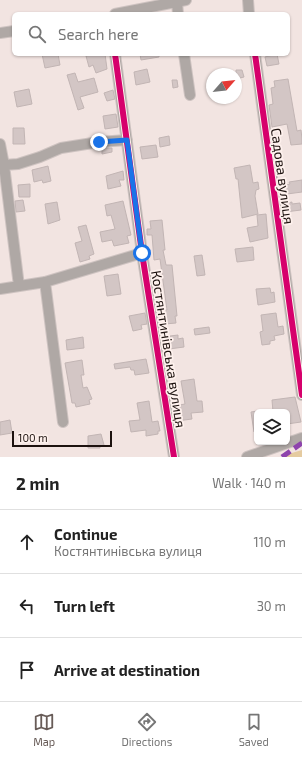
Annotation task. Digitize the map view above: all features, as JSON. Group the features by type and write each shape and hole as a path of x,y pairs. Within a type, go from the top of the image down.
{"street":[{"path":"248,0 249,12"},
{"path":"125,12 181,1 178,12"},
{"path":"0,34 12,31"},
{"name":"Костянтинівська вулиця","path":"115,56 142,253 174,457"},
{"path":"184,56 190,95"},
{"name":"Садова вулиця","path":"255,56 302,395"},
{"path":"4,165 18,164 61,148 99,142 127,140"},
{"path":"0,144 4,165 5,200 20,286"},
{"path":"0,289 44,282 142,253"},
{"path":"44,282 63,422"},
{"path":"247,457 302,438"}],"shaded area":[{"path":"302,450 302,457 284,457 285,455"}],"building":[{"path":"42,56 58,56 60,65 45,68"},
{"path":"86,56 105,56 107,69 96,73 93,65 89,67"},
{"path":"140,56 159,56 159,57 141,60"},
{"path":"277,56 279,64 267,66 265,57"},
{"path":"147,69 150,82 136,85 134,72"},
{"path":"75,73 78,82 94,78 98,92 80,97 84,108 78,110 67,75"},
{"path":"288,79 297,131 301,130 302,144 291,145 287,124 272,127 269,105 273,104 271,88 275,87 274,81"},
{"path":"172,80 177,80 178,87 173,88"},
{"path":"29,89 32,104 17,107 14,92"},
{"path":"113,90 115,99 107,101 104,93"},
{"path":"116,114 118,127 105,129 103,116"},
{"path":"13,128 24,128 25,144 13,144"},
{"path":"169,136 170,145 160,147 159,138"},
{"path":"156,145 158,157 142,159 140,147"},
{"path":"102,148 112,148 112,152 102,154"},
{"path":"250,165 253,183 258,182 259,189 256,190 255,196 258,214 242,218 238,179 236,179 234,168"},
{"path":"48,166 51,181 43,183 42,180 34,182 32,170"},
{"path":"123,171 124,180 119,180 121,186 108,189 106,176"},
{"path":"302,180 302,192 287,194 286,185 290,184 289,182"},
{"path":"30,184 30,197 19,197 18,185"},
{"path":"23,200 25,211 16,212 15,201"},
{"path":"123,201 131,235 127,236 129,243 114,246 112,240 102,242 100,232 115,229 111,215 107,216 105,205"},
{"path":"57,202 60,220 48,224 45,204"},
{"path":"292,202 292,204 300,203 301,210 285,212 283,204"},
{"path":"266,214 268,238 250,242 247,228 258,226 257,215"},
{"path":"162,220 165,250 163,250 166,265 172,265 177,316 175,316 176,323 165,324 163,310 167,310 160,259 154,260 152,235 147,235 147,229 151,229 150,221"},
{"path":"86,225 94,254 89,256 90,259 80,262 75,243 82,241 78,227"},
{"path":"253,247 254,260 237,262 235,249"},
{"path":"202,255 205,275 197,276 194,256"},
{"path":"118,274 121,294 107,296 104,276"},
{"path":"270,288 271,293 274,292 275,302 258,305 256,289"},
{"path":"145,313 147,324 141,325 142,329 133,331 129,316"},
{"path":"276,313 278,327 283,326 284,334 274,336 275,340 270,341 270,344 262,345 260,332 263,331 261,315"},
{"path":"209,327 210,333 195,335 194,329"},
{"path":"178,335 178,339 183,338 184,347 169,349 168,342 170,341 170,336"},
{"path":"83,337 84,348 67,350 66,340"},
{"path":"146,359 149,373 135,375 134,370 131,370 130,367 115,369 114,364"},
{"path":"82,360 84,375 81,375 83,388 87,387 92,399 89,400 90,404 76,407 75,403 72,403 65,363"},
{"path":"194,379 197,401 202,401 203,412 191,413 192,419 177,421 174,406 185,404 181,381"},
{"path":"295,397 301,422 290,424 290,409 273,409 272,400"},
{"path":"149,401 152,422 158,421 160,431 158,431 158,434 146,436 146,430 131,432 129,421 140,420 137,403"},
{"path":"251,412 254,412 254,432"},
{"path":"10,420 12,433 0,435 0,422"},
{"path":"101,434 104,445 100,446 100,448 88,448 88,436"}],"marked path":[{"path":"282,457 302,443"}],"cycle path":[{"path":"115,56 142,253 174,457"},
{"path":"255,56 302,395"}],"route":[{"path":"99,142 127,140 142,253"}]}
